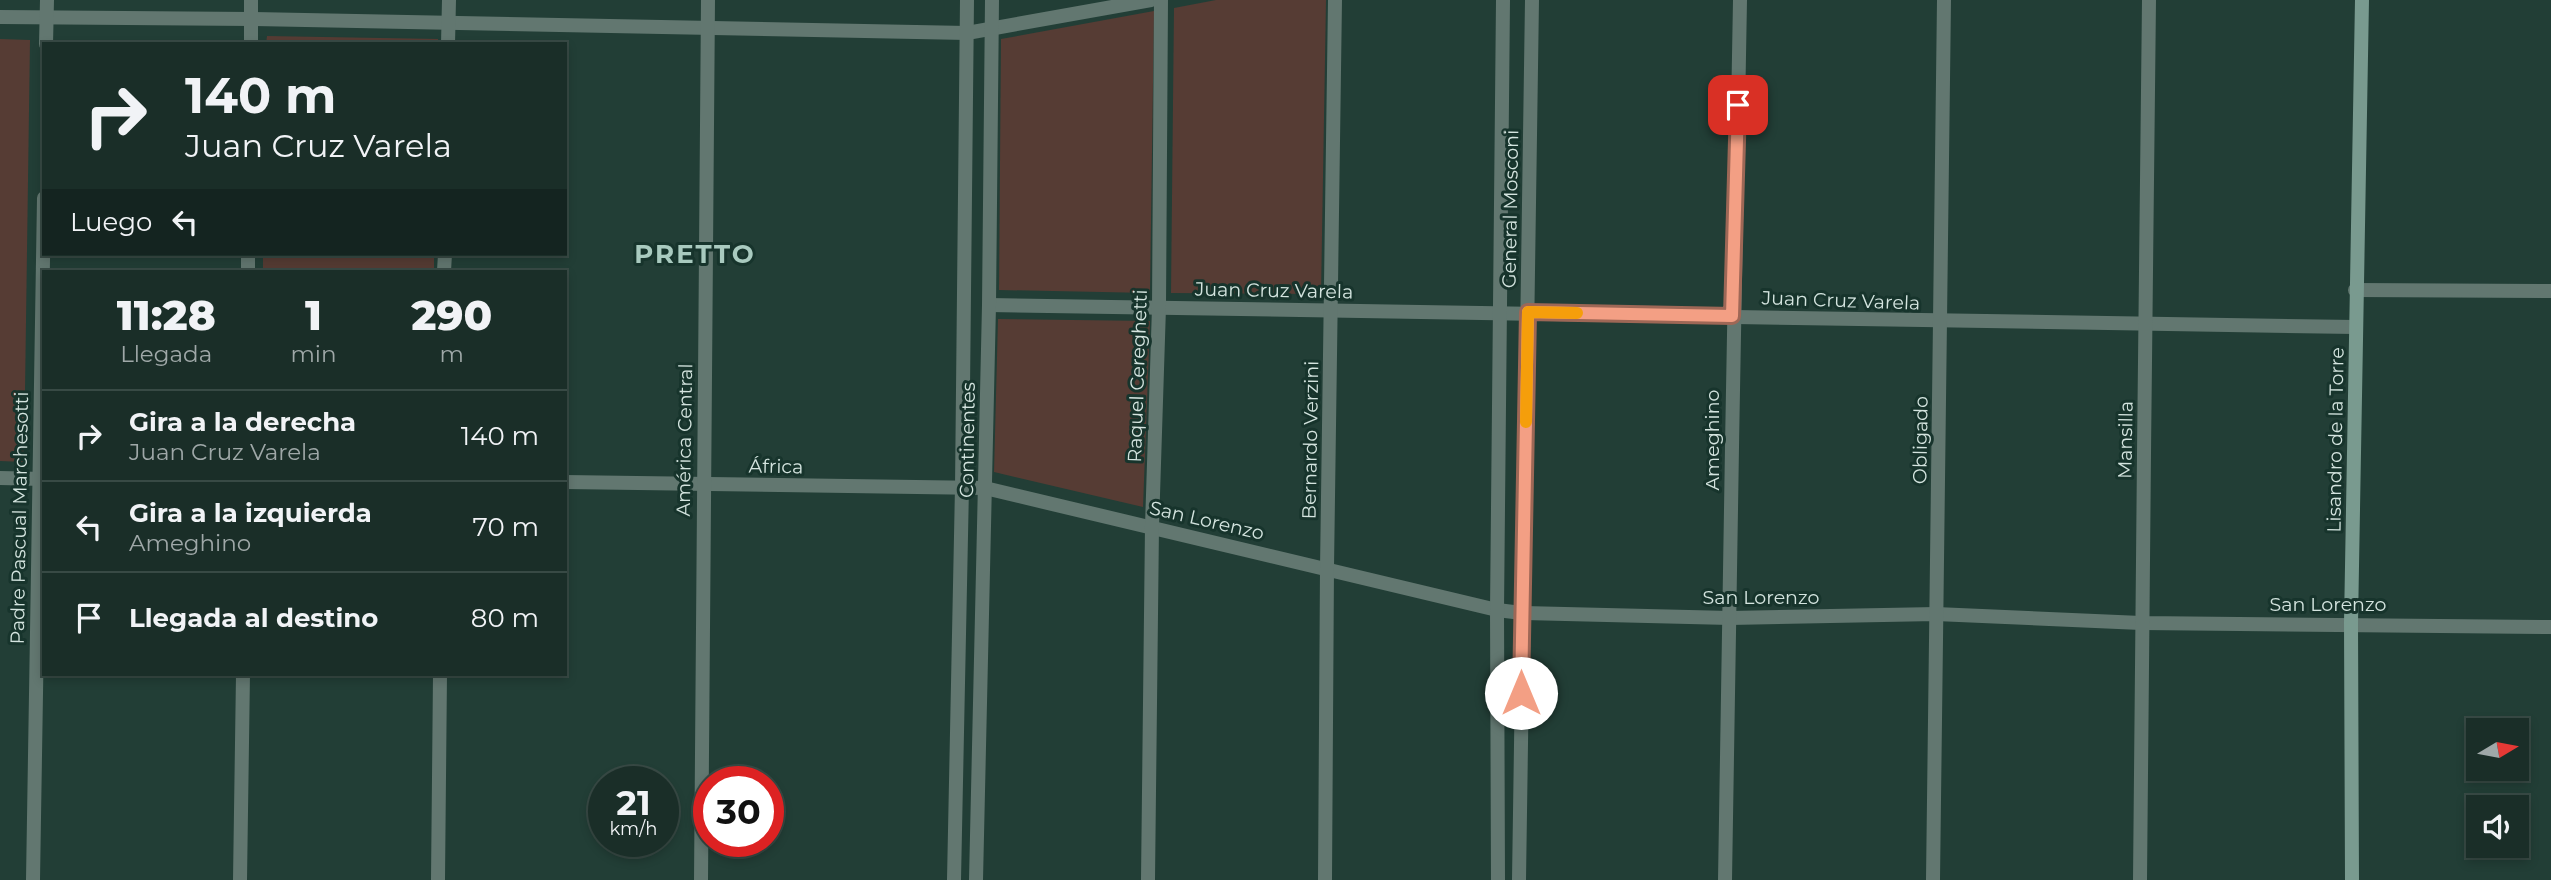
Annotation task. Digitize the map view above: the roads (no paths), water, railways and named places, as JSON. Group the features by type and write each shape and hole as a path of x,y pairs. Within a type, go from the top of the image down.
{"main road":[{"name":"Lisandro de la Torre","path":"2352,880 2351,623 2362,0"}],"street":[{"path":"46,42 47,0"},
{"path":"251,0 251,42"},
{"path":"448,42 449,0"},
{"name":"América Central","path":"701,880 702,484 708,0"},
{"name":"Continentes","path":"954,880 962,487 967,0"},
{"name":"Continentes","path":"976,880 989,305 992,0"},
{"path":"0,17 251,19 967,33 1151,0"},
{"name":"Raquel Cereghetti","path":"1148,880 1152,526 1160,307 1161,0"},
{"name":"Bernardo Verzini","path":"1325,880 1335,0"},
{"name":"General Mosconi","path":"1497,880 1503,0"},
{"name":"General Mosconi","path":"1519,880 1532,0"},
{"name":"Ameghino","path":"1725,880 1732,316 1740,0"},
{"name":"Obligado","path":"1933,880 1944,0"},
{"name":"Mansilla","path":"2140,880 2149,0"},
{"path":"2355,290 2551,291"},
{"name":"Juan Cruz Varela","path":"989,305 2356,327"},
{"name":"Padre Pascual Marchesotti","path":"33,880 42,385"},
{"path":"0,478 41,479"},
{"name":"África","path":"567,482 985,488"},
{"name":"San Lorenzo","path":"985,488 1497,610 1522,613 1730,618 1936,614 2141,623 2551,627"},
{"path":"240,880 243,676"},
{"path":"438,880 440,676"}],"district":[{"name":"PRETTO","path":"695,254"}]}
